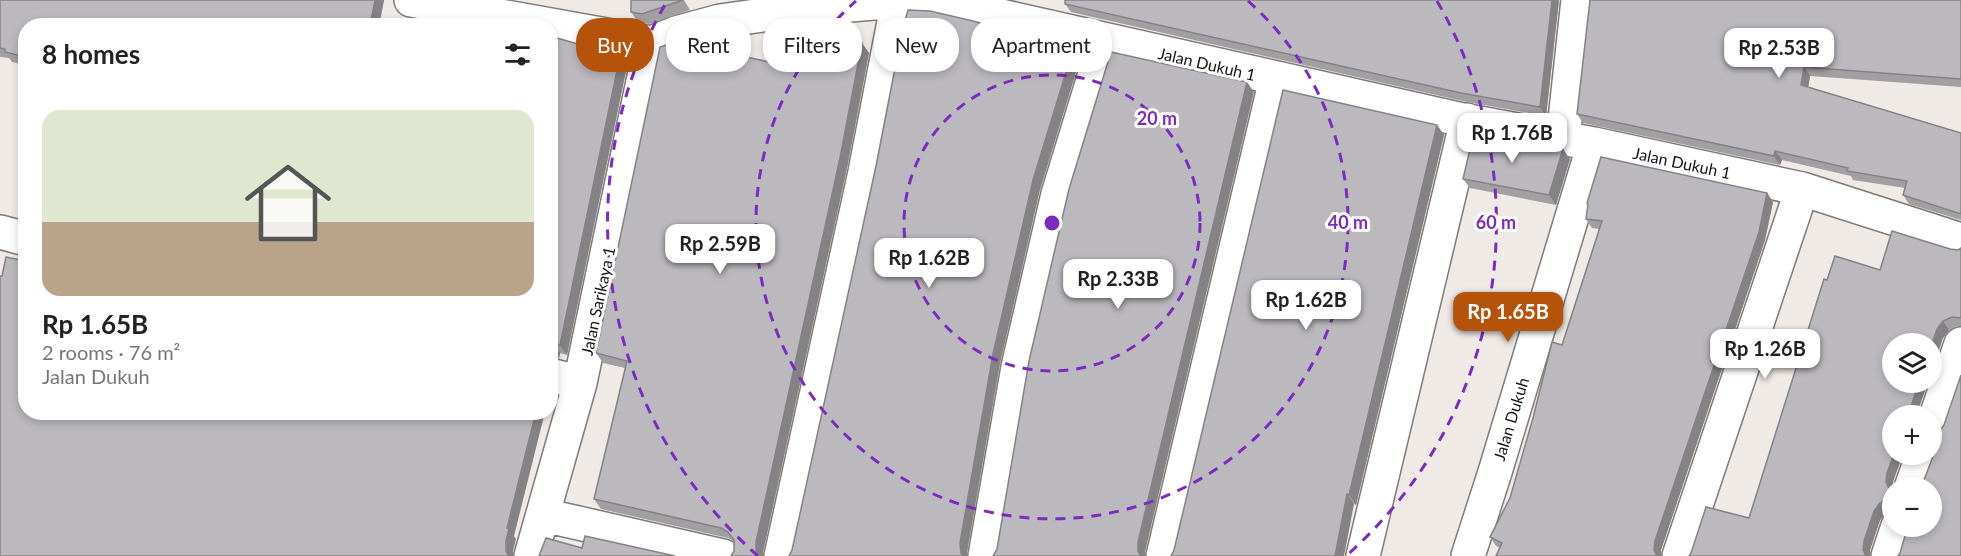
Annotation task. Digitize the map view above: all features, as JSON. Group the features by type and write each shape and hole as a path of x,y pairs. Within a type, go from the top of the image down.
{"street":[{"path":"411,0 511,18"},
{"name":"Jalan Dukuh","path":"1468,556 1495,472 1579,141 1578,0"},
{"path":"781,556 865,172 898,2"},
{"name":"Jalan Dukuh 1","path":"654,42 720,21 814,8 898,2 939,2 1009,18"},
{"path":"558,26 576,30"},
{"name":"Jalan Dukuh 1","path":"1112,42 1467,120 1579,141 1802,189 1961,240"},
{"name":"Jalan Sarikaya 1","path":"531,556 543,515 566,379 644,72"},
{"path":"985,556 1018,367 1058,194 1095,72"},
{"path":"1163,556 1276,79"},
{"path":"1363,556 1467,120"},
{"path":"1679,556 1802,189"},
{"path":"0,232 18,237"},
{"path":"1940,405 1961,344"},
{"path":"543,515 723,556"},
{"path":"1888,556 1894,537"}],"building":[{"path":"0,0 375,0 372,18 18,18 18,55 5,52 5,49 0,48"},
{"path":"631,0 683,0 642,14 631,12"},
{"path":"1065,0 1552,0 1540,107 1461,93 1065,4"},
{"path":"1590,0 1961,0 1961,79 1804,67 1801,85 1961,133 1961,214 1903,195 1907,181 1847,171 1848,168 1775,151 1774,156 1577,114"},
{"path":"908,10 930,11 971,21 971,72 1066,72 1033,180 993,354 960,543 963,556 789,556 876,166 894,72 959,72 959,18 906,18"},
{"path":"558,38 576,43 576,72 617,72 560,345 558,344"},
{"path":"666,45 666,72 751,72 751,58 763,61 763,72 856,72 840,158 756,542 756,551 759,556 731,556 734,551 734,540 728,532 721,528 594,499 627,361 596,353 660,47"},
{"path":"1112,52 1247,82 1138,542 1138,551 1141,556 993,556 997,549 1029,361 1069,189 1105,72 1112,72"},
{"path":"1283,90 1437,125 1349,495 1347,494 1335,556 1171,556 1174,550"},
{"path":"1474,132 1563,149 1549,195 1463,179"},
{"path":"1601,157 1767,193 1759,232 1655,541 1654,550 1657,556 1496,556 1502,543 1490,537 1510,498 1552,342 1562,345 1602,221 1586,219 1587,203"},
{"path":"1892,231 1950,249 1961,248 1961,318 1952,317 1943,321 1936,333 1882,333 1882,393 1915,393 1912,405 1882,405 1882,465 1890,465 1887,477 1882,477 1882,502 1874,511 1864,541 1863,550 1866,556 1689,556 1706,507 1749,518 1824,279 1827,280 1835,256 1880,270"},
{"path":"6,257 18,259 18,420 534,420 507,528 509,529 506,551 509,556 0,556 0,276 2,276"},
{"path":"1961,375 1961,556 1898,556 1905,537 1942,537 1942,477 1925,477 1930,465 1942,465 1942,428"},
{"path":"585,536 675,556 539,556 546,538 582,548"}]}
